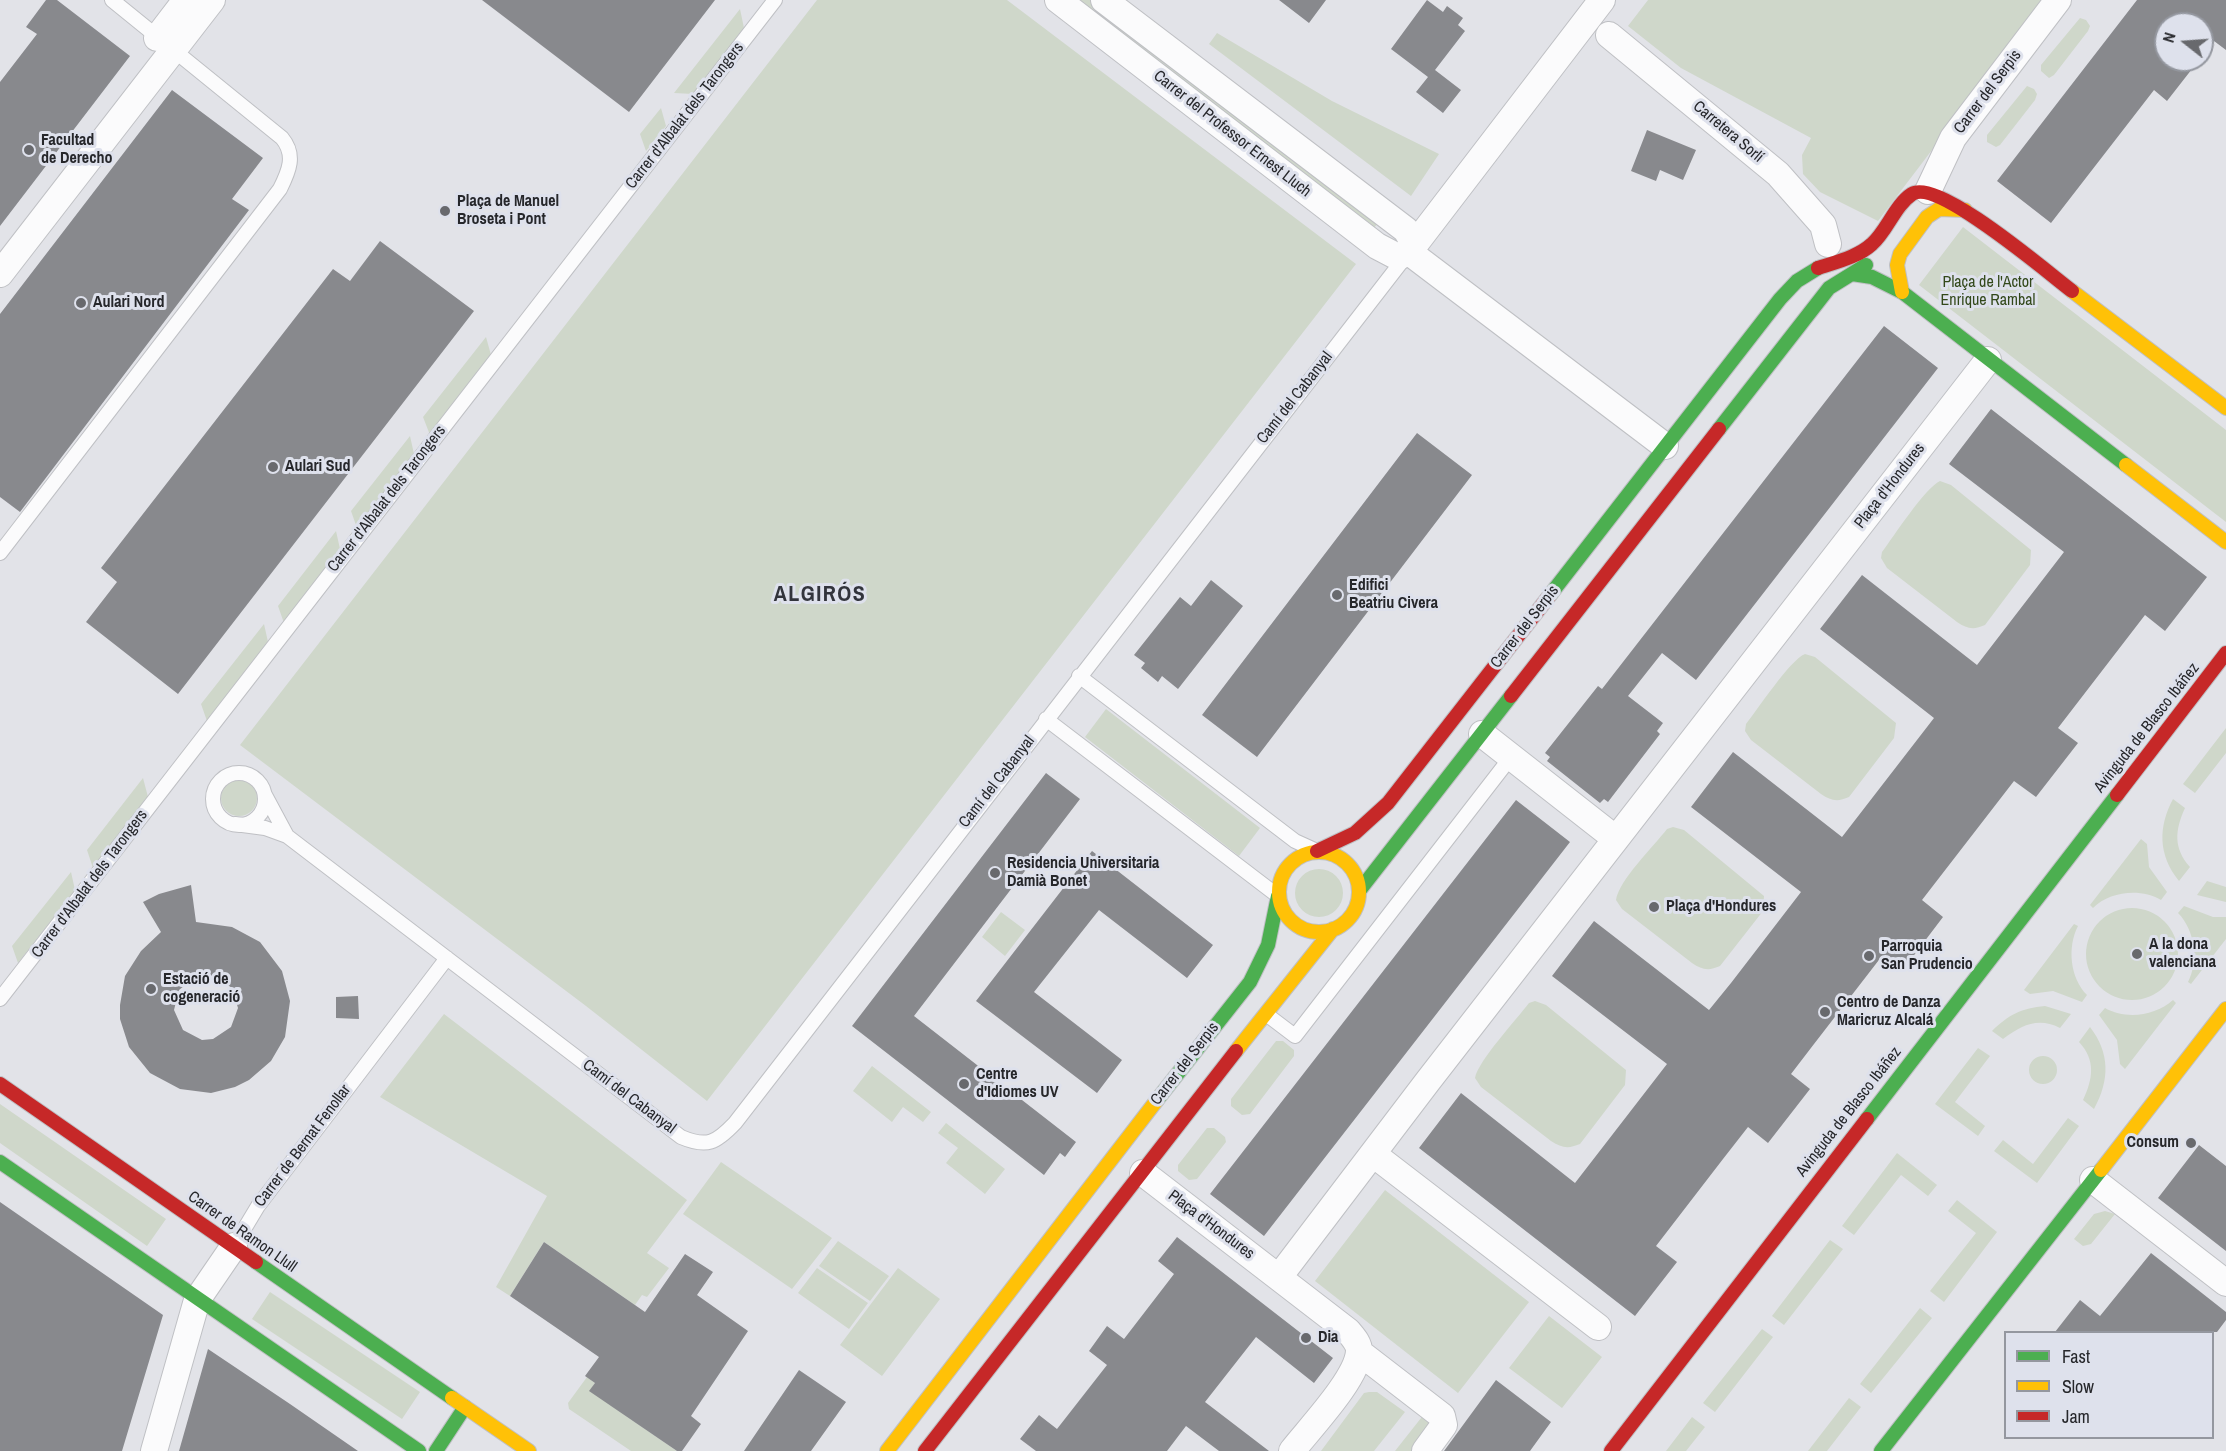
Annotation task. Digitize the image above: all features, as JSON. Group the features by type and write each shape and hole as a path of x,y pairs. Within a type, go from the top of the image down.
{"street":[{"path":"0,274 165,44 186,0"},
{"path":"165,44 212,0"},
{"name":"Carrer del Professor Ernest Lluch","path":"1058,0 1377,246 1398,256 1409,252"},
{"name":"Carrer del Professor Ernest Lluch","path":"1104,0 1406,230 1412,240 1409,252"},
{"name":"Camí del Cabanyal","path":"1409,252 1602,0"},
{"name":"Carrer del Serpis","path":"1359,891 1829,288 1883,253 1928,191 1953,138 2058,0"},
{"name":"Carretera Sorlí","path":"1609,35 1771,167 1822,225 1827,244"},
{"path":"1944,156 1948,176 1965,210"},
{"path":"1928,191 1965,210 2226,408"},
{"name":"Carrer del Serpis","path":"1317,851 1354,833 1389,802 1780,299 1797,281 1814,269 1863,251 1872,245 1911,195 1928,191"},
{"path":"1902,292 1897,265 1900,254 1927,217 1939,209 1965,210"},
{"name":"Carrer del Professor Ernest Lluch","path":"1409,252 1665,446"},
{"path":"1852,274 1872,277 1902,292 2226,542"},
{"name":"Plaça d'Hondures","path":"1280,1277 1988,360"},
{"name":"Avinguda de Blasco Ibáñez","path":"1611,1451 2226,653"},
{"path":"1482,734 1616,839"},
{"path":"1317,851 1330,853 1342,859 1351,868 1359,891 1352,915 1333,929 1321,932 1298,926 1283,910 1278,896 1280,882 1289,866 1304,854 1317,851"},
{"name":"Carrer del Serpis","path":"887,1451 1100,1172 1251,982 1268,945 1278,896"},
{"name":"Carrer del Serpis","path":"926,1451 1266,1014 1320,941 1333,929"},
{"path":"1881,1451 2226,1009"},
{"name":"Carrer de Ramon Llull","path":"0,1084 528,1451"},
{"path":"1373,1154 1598,1327"},
{"path":"0,1162 419,1451"},
{"name":"Plaça d'Hondures","path":"1143,1173 1348,1331 1358,1348 1442,1416 1444,1425 1425,1451"},
{"path":"2093,1180 2226,1283"},
{"name":"Carrer de Bernat Fenollar","path":"154,1451 197,1300 234,1246"},
{"path":"1292,1451 1351,1375 1358,1348"},
{"path":"436,1451 465,1407"}],"lane":[{"path":"0,553 273,199 286,176 291,155 282,138 112,0"},
{"name":"Carrer d'Albalat dels Tarongers","path":"0,999 775,0"},
{"name":"Camí del Cabanyal","path":"287,836 681,1137 695,1143 710,1143 724,1135 735,1123 1409,252"},
{"path":"1079,676 1295,841 1317,851"},
{"path":"1046,719 1278,896"},
{"path":"1266,1014 1294,1036 1511,757"},
{"path":"232,774 248,775 255,779 287,836 265,828 235,825 220,816 215,809 214,791 219,783 232,774"},
{"path":"235,825 252,821 258,816 263,809 264,792"},
{"name":"Carrer de Bernat Fenollar","path":"234,1246 254,1211 447,958"}],"green space":[{"path":"817,0 1007,0 1356,264 707,1101 586,1006 240,745"},
{"path":"1064,0 1097,0 1382,218 1370,233"},
{"path":"1648,0 2046,0 1878,221 1820,192 1803,174 1802,155 1811,138 1681,68 1628,26"},
{"path":"740,9 744,28 693,94 674,93"},
{"path":"2080,18 2086,20 2090,26 2088,31 2054,75 2049,78 2041,71 2041,65"},
{"path":"1217,33 1332,101 1439,154 1411,196 1209,44"},
{"path":"2027,86 2034,89 2037,94 2035,100 2000,145 1996,147 1987,142 1987,135"},
{"path":"661,108 666,126 646,151 640,134"},
{"name":"Plaça de l'Actor Enrique Rambal","path":"1963,227 2226,430 2226,522 1919,285"},
{"path":"486,337 491,355 430,435 423,417"},
{"path":"410,436 414,454 357,528 351,511"},
{"path":"1940,481 1951,485 2031,550 2030,565 1985,625 1977,628 1967,627 1957,622 1887,568 1881,558 1882,552 1910,513 1926,493"},
{"path":"336,531 340,549 284,623 278,606"},
{"path":"264,624 268,642 207,721 201,704"},
{"path":"1805,654 1815,657 1896,723 1894,738 1849,797 1841,800 1831,799 1821,794 1751,740 1745,731 1746,724 1774,686 1791,665"},
{"path":"1106,709 1260,828 1239,856 1085,737"},
{"path":"2226,728 2226,753 2195,793 2183,784"},
{"path":"143,778 148,797 93,868 87,850"},
{"path":"239,780 252,785 257,798 252,811 239,816 226,811 221,798 226,785"},
{"path":"2173,799 2185,808 2179,824 2177,839 2184,860 2190,867 2179,881 2167,861 2162,841 2165,820"},
{"path":"1673,827 1684,830 1764,896 1763,911 1720,966 1716,968 1706,969 1692,963 1622,909 1616,900 1630,873 1667,829"},
{"path":"2141,839 2147,844 2149,867 2167,892 2161,900 2144,894 2126,893 2108,898 2093,908 2090,905"},
{"path":"1319,869 1336,876 1343,893 1336,910 1319,917 1302,910 1295,893 1302,876"},
{"path":"71,872 75,890 18,963 12,946"},
{"path":"2207,881 2226,887 2226,902 2197,895"},
{"path":"2184,906 2213,917 2226,917 2226,939 2191,984 2188,982 2193,965 2194,946 2188,928 2178,913"},
{"path":"2132,908 2150,911 2165,921 2175,936 2178,954 2175,972 2165,987 2150,997 2132,1000 2114,997 2099,987 2089,972 2086,954 2089,936 2099,921 2114,911"},
{"path":"1001,912 1025,930 1005,956 982,937"},
{"path":"2074,924 2078,926 2072,943 2072,962 2077,980 2087,995 2082,1002 2053,991 2030,994 2024,990"},
{"path":"2173,1000 2176,1003 2125,1069 2120,1064 2117,1040 2099,1015 2105,1008 2122,1014 2149,1013"},
{"path":"1535,1001 1546,1005 1626,1070 1625,1085 1580,1144 1572,1147 1551,1141 1481,1087 1475,1078 1483,1061 1499,1040 1529,1003"},
{"path":"2045,1006 2071,1014 2060,1028 2044,1023 2030,1024 2003,1039 1992,1031 2016,1013 2029,1008"},
{"path":"444,1014 687,1200 647,1253 669,1268 647,1297 642,1295 635,1305 544,1242 510,1296 496,1287 547,1196 380,1097"},
{"path":"2090,1027 2101,1047 2106,1067 2103,1088 2094,1109 2083,1100 2089,1085 2091,1070 2088,1056 2079,1042"},
{"path":"1276,1041 1283,1041 1294,1050 1294,1056 1250,1114 1242,1115 1231,1106 1231,1099"},
{"path":"1978,1048 1990,1056 1955,1102 1985,1126 1978,1136 1935,1104"},
{"path":"2043,1056 2053,1060 2057,1070 2053,1080 2043,1084 2033,1080 2029,1070 2033,1060"},
{"path":"872,1066 931,1112 923,1122 903,1107 892,1122 853,1091"},
{"path":"0,1104 166,1219 147,1246 0,1143"},
{"path":"2068,1118 2079,1126 2037,1183 1994,1151 2003,1140 2033,1164"},
{"path":"946,1123 1005,1169 985,1194 946,1163 958,1148 938,1133"},
{"path":"1207,1128 1214,1128 1225,1137 1226,1142 1197,1179 1189,1180 1178,1171 1178,1165"},
{"path":"1897,1153 1937,1185 1928,1196 1901,1175 1854,1235 1842,1226"},
{"path":"721,1162 832,1238 792,1289 683,1214"},
{"path":"1385,1190 1529,1302 1458,1393 1315,1281"},
{"path":"1957,1200 1997,1232 1944,1302 1930,1291 1976,1233 1948,1211"},
{"path":"2105,1211 2115,1214 2091,1244 2083,1246 2074,1239 2094,1214"},
{"path":"1830,1240 1843,1249 1784,1325 1772,1316"},
{"path":"838,1241 889,1276 870,1301 819,1266"},
{"path":"817,1268 868,1303 849,1329 798,1293"},
{"path":"898,1268 940,1299 882,1376 840,1345"},
{"path":"270,1292 420,1392 402,1419 252,1319"},
{"path":"1920,1308 1932,1318 1871,1393 1860,1384"},
{"path":"1549,1316 1602,1357 1562,1408 1509,1368"},
{"path":"1762,1329 1773,1337 1715,1412 1703,1403"},
{"path":"587,1377 595,1383 590,1391 677,1451 631,1451 569,1409 568,1403"},
{"path":"1377,1392 1405,1412 1374,1451 1321,1451 1364,1393"},
{"path":"1849,1398 1861,1407 1827,1451 1808,1451"},
{"path":"1425,1413 1436,1422 1414,1451 1395,1451"},
{"path":"1692,1417 1705,1427 1686,1451 1666,1451"}],"building":[{"name":"Facultad de Derecho","path":"46,0 57,0 130,56 0,226 0,82 37,34 26,27"},
{"path":"482,0 715,0 629,112"},
{"path":"1279,0 1326,0 1309,23"},
{"path":"1427,0 1443,12 1447,6 1463,18 1458,25 1465,31 1435,70 1461,90 1443,113 1416,92 1428,77 1391,49"},
{"path":"2137,0 2226,0 2226,50 2214,41 2214,12 2154,12 2154,72 2190,72 2167,101 2154,90 2051,223 1997,181"},
{"name":"Aulari Nord","path":"172,90 263,158 232,199 249,210 20,512 0,497 0,314"},
{"path":"1647,130 1696,150 1683,180 1660,170 1656,181 1631,171"},
{"name":"Aulari Sud","path":"380,241 474,311 178,694 86,622 117,582 101,568 333,269 350,281"},
{"path":"1884,326 1938,368 1696,680 1662,653 1628,696 1663,723 1657,731 1660,734 1608,802 1604,799 1600,803 1547,761 1550,757 1545,753 1598,686 1602,689"},
{"path":"1991,409 2207,577 2165,631 2145,615 2058,728 2078,743 2036,797 2014,781 1922,900 1943,917 1902,971 1882,956 1791,1074 1810,1089 1768,1143 1748,1127 1656,1246 1677,1262 1635,1316 1419,1148 1461,1093 1575,1183 1667,1064 1552,976 1594,921 1709,1010 1731,983 1801,892 1691,807 1733,752 1842,837 1934,718 1820,629 1862,575 1977,665 2064,552 1949,464"},
{"name":"Edifici Beatriu Civera","path":"1417,433 1472,475 1257,757 1202,715"},
{"path":"1211,580 1243,606 1178,689 1162,676 1158,682 1141,668 1145,663 1134,655 1180,597 1191,606"},
{"path":"1046,773 1080,799 914,1016 1076,1142 1065,1157 1060,1153 1044,1175 852,1026"},
{"path":"1516,800 1570,842 1264,1236 1210,1194"},
{"path":"1092,851 1213,945 1187,978 1099,910 1034,992 1122,1060 1097,1093 976,1001"},
{"name":"Estació de cogeneració","path":"191,885 196,922 232,927 260,942 282,971 290,1001 285,1037 271,1061 249,1080 235,1087 211,1093 180,1089 150,1073 129,1047 120,1019 125,976 141,951 161,932 143,902 159,894","holes":["205,975 216,977 232,988 238,1008 231,1027 213,1039 202,1040 183,1030 174,1010 179,990 195,977"]},
{"path":"358,996 359,1019 336,1018 336,997"},
{"path":"2199,1145 2226,1166 2226,1251 2158,1198"},
{"path":"0,1202 163,1315 122,1451 0,1451"},
{"path":"1177,1237 1333,1358 1314,1383 1256,1337 1205,1402 1269,1451 1219,1451 1186,1426 1167,1451 1036,1451 1020,1439 1039,1415 1057,1429 1107,1365 1089,1351 1107,1326 1124,1339 1174,1274 1158,1261"},
{"path":"544,1242 645,1312 685,1254 713,1272 697,1295 748,1331 691,1416 701,1424 682,1451 677,1451 589,1391 595,1383 585,1376 599,1357 510,1296"},
{"path":"2151,1253 2226,1312 2226,1320 2217,1332 2056,1331 2080,1300 2100,1316"},
{"path":"208,1349 290,1404 358,1451 179,1451"},
{"path":"799,1370 846,1402 811,1451 744,1451"},
{"path":"1496,1380 1551,1422 1530,1451 1444,1451"}],"traffic: fast":[{"path":"1719,429 1829,288 1866,265"},
{"path":"1550,595 1780,299 1797,281 1818,268"},
{"path":"1852,274 1872,277 1902,292 2126,465"},
{"path":"1359,891 1511,696"},
{"path":"1867,1119 2117,795"},
{"path":"1157,1100 1250,982 1268,945 1278,896"},
{"path":"0,1162 419,1451"},
{"path":"1881,1451 2101,1170"},
{"path":"256,1262 452,1398"},
{"path":"436,1451 465,1407"}],"traffic: slow":[{"path":"1902,292 1897,265 1900,254 1927,217 1939,209 1965,210"},
{"path":"2072,291 2226,408"},
{"path":"2126,465 2226,542"},
{"path":"1319,852 1334,855 1347,864 1356,877 1359,892 1356,907 1347,920 1334,929 1319,932 1304,929 1291,920 1282,907 1279,892 1282,877 1291,864 1304,855 1319,852"},
{"path":"1236,1051 1333,929"},
{"path":"2101,1170 2226,1009"},
{"path":"887,1451 1157,1100"},
{"path":"452,1398 529,1451"}],"traffic: jam":[{"path":"1818,268 1846,259 1866,249 1877,239 1906,199 1912,194 1925,193 1945,200 1968,213 2018,248 2072,291"},
{"path":"1511,696 1719,429"},
{"path":"1317,851 1355,833 1388,803 1550,595"},
{"path":"2117,795 2226,653"},
{"path":"925,1451 1236,1051"},
{"path":"0,1084 256,1262"},
{"path":"1611,1451 1867,1119"}],"place":[{"name":"Facultad de Derecho","path":"29,150"},
{"name":"Plaça de Manuel Broseta i Pont","path":"445,211"},
{"name":"Aulari Nord","path":"81,303"},
{"name":"Aulari Sud","path":"273,467"},
{"name":"Edifici Beatriu Civera","path":"1337,595"},
{"name":"Residencia Universitaria Damià Bonet","path":"995,873"},
{"name":"Plaça d'Hondures","path":"1654,907"},
{"name":"A la dona valenciana","path":"2137,954"},
{"name":"Parroquia San Prudencio","path":"1869,956"},
{"name":"Estació de cogeneració","path":"151,989"},
{"name":"Centro de Danza Maricruz Alcalá","path":"1825,1012"},
{"name":"Centre d'Idiomes UV","path":"964,1084"},
{"name":"Consum","path":"2191,1143"},
{"name":"Dia","path":"1306,1338"}],"district":[{"name":"ALGIRÓS","path":"820,595"}]}
